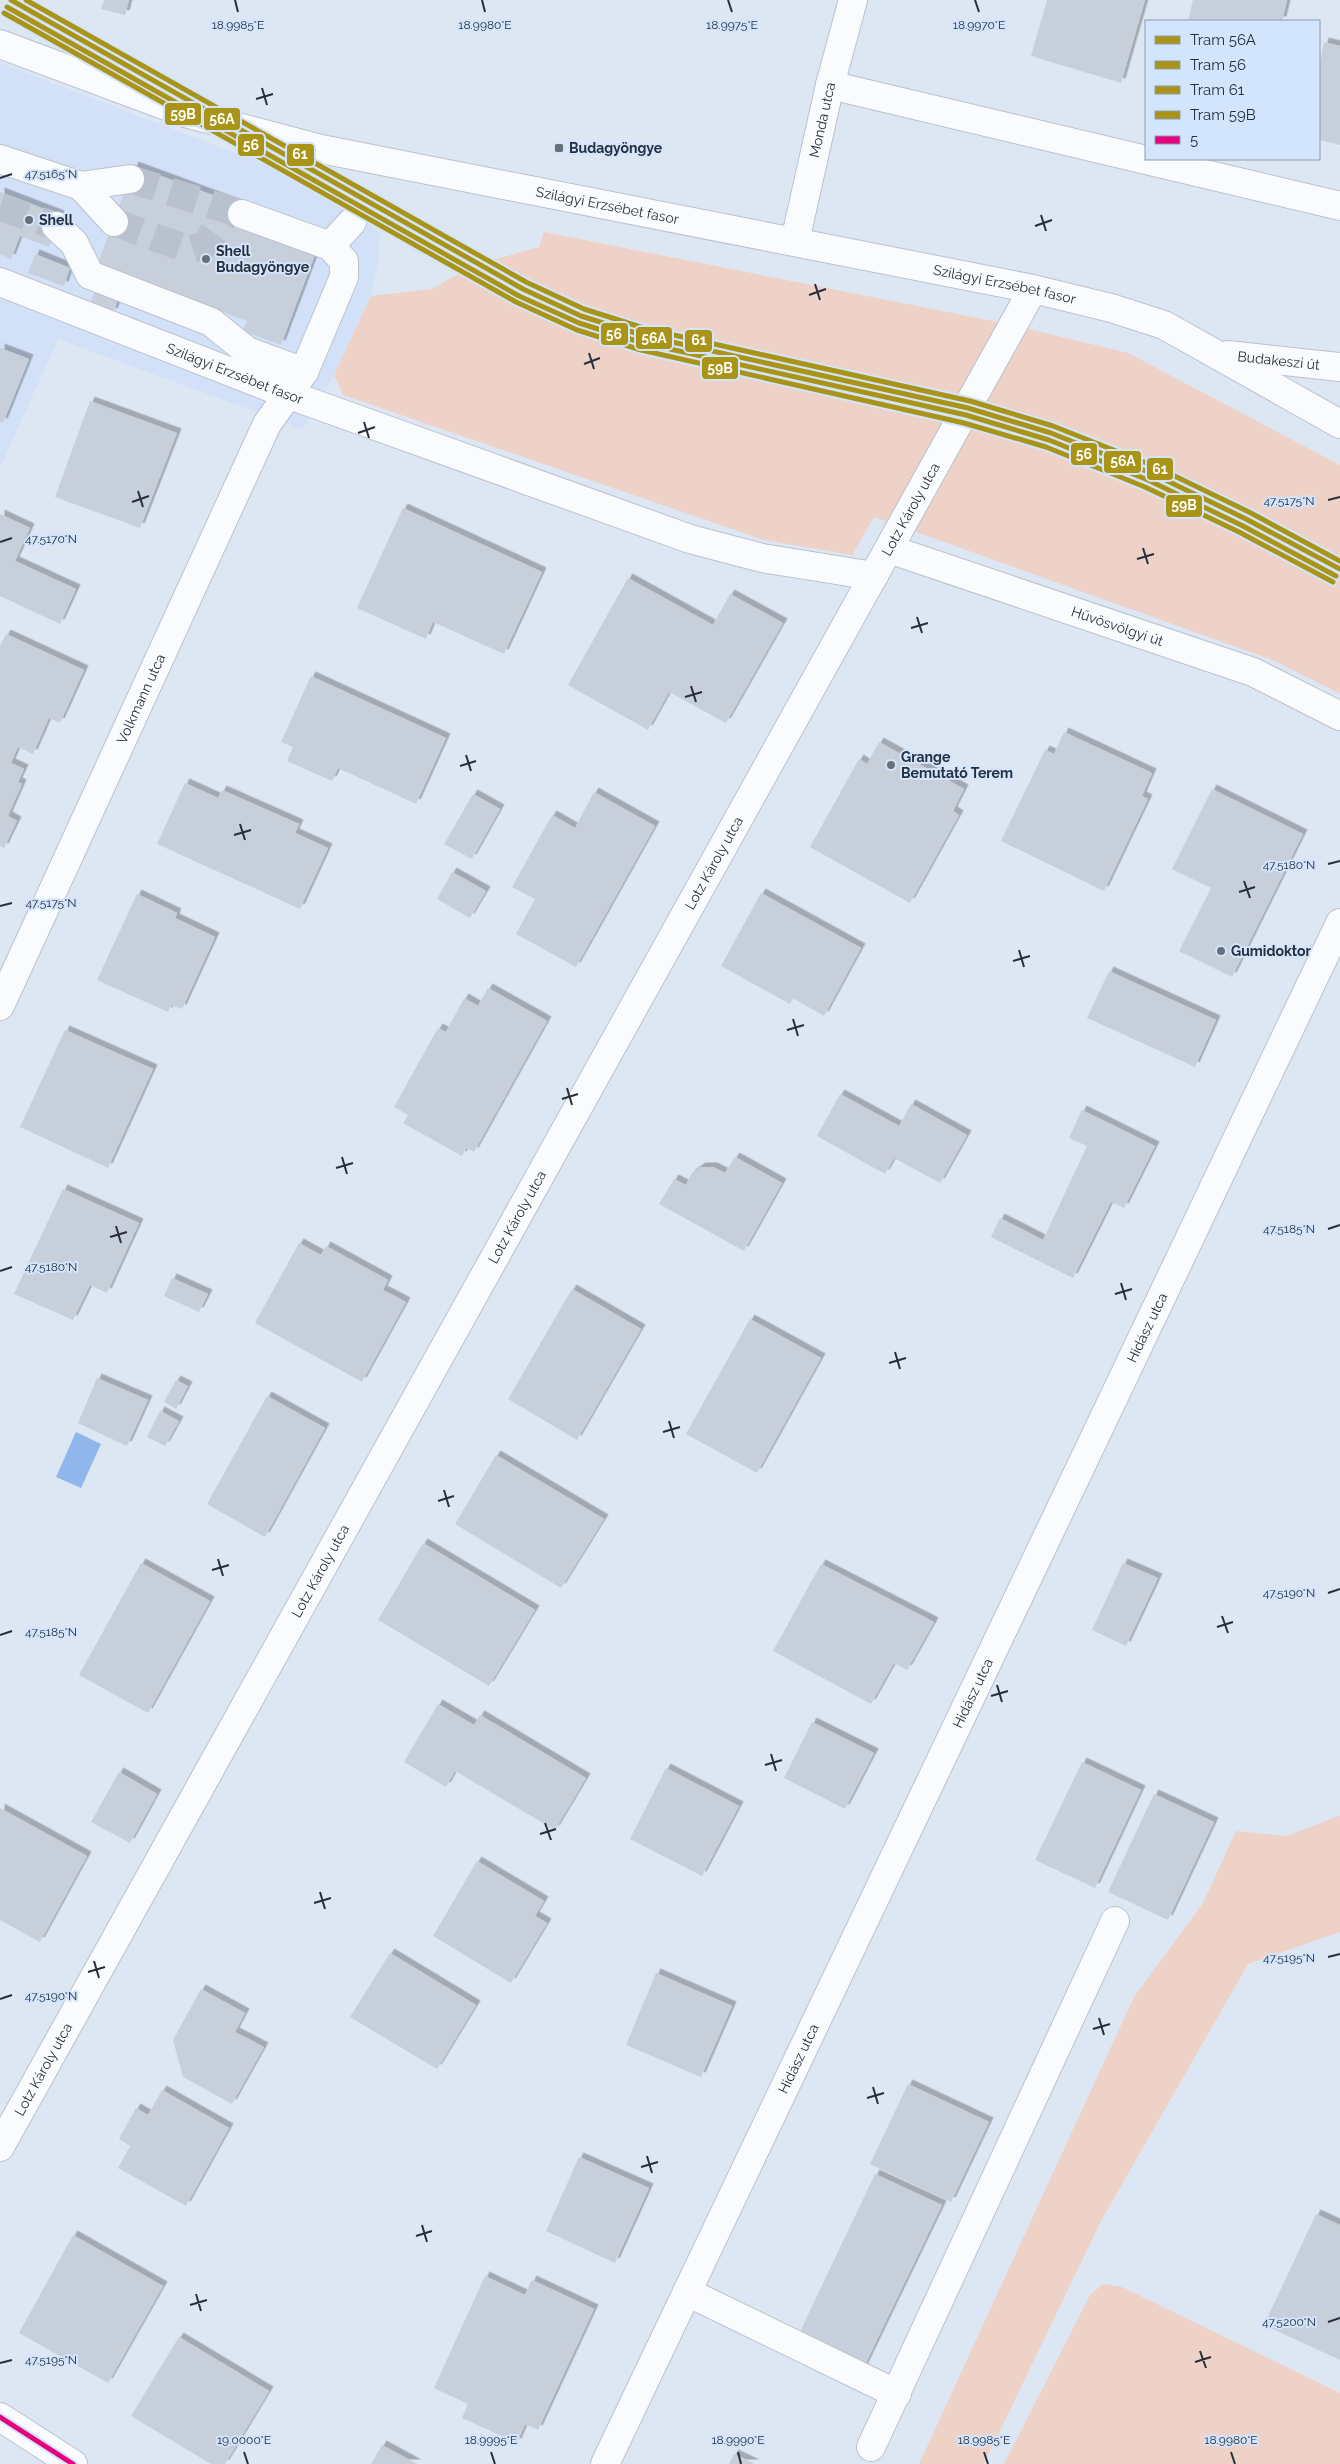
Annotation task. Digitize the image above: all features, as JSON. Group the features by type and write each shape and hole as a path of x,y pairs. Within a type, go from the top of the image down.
{"street":[{"name":"Monda utca","path":"794,241 830,85 853,0"},
{"name":"Szilágyi Erzsébet fasor","path":"0,44 185,113 321,149 1033,289 1111,308 1164,325 1217,354"},
{"path":"830,85 1145,160"},
{"path":"0,159 81,186 130,179"},
{"path":"1146,160 1340,206"},
{"path":"81,186 114,222"},
{"path":"242,214 330,246 352,222"},
{"path":"56,226 74,243 90,275 211,322 247,350 304,372"},
{"name":"Volkmann utca","path":"0,1006 267,424 304,372 344,277 344,261 330,246"},
{"name":"Szilágyi Erzsébet fasor","path":"0,282 287,394 690,539 762,558 874,576"},
{"name":"Lotz Károly utca","path":"0,2146 1033,289"},
{"path":"1217,354 1340,424"},
{"name":"Budakeszi út","path":"1217,354 1340,367"},
{"name":"Hűvösvölgyi út","path":"889,549 1253,672 1340,716"},
{"name":"Hidász utca","path":"605,2464 1340,923"},
{"path":"872,2447 1115,1921"},
{"path":"687,2292 896,2394"},
{"path":"0,2417 73,2464"}],"shaded area":[{"path":"0,63 319,185 380,233 378,262 371,296 334,375 303,429 58,339 0,468"},
{"path":"544,232 1003,323 1128,353 1340,465 1340,694 1273,660 874,517 852,555 764,540 343,395 334,375 371,296 432,289 472,266 539,247"},
{"path":"1340,1816 1340,1932 1248,1964 1101,2221 984,2464 919,2464 1134,1997 1203,1903 1236,1831 1287,1836"},
{"path":"1103,2284 1122,2287 1340,2393 1340,2464 1004,2464 1090,2295"}],"water":[{"path":"76,1432 101,1444 81,1488 56,1477"}],"building":[{"path":"104,0 129,0 125,15 101,9"},
{"path":"1047,0 1145,0 1121,83 1031,56"},
{"path":"1193,0 1287,0 1282,20 1188,20"},
{"path":"1324,42 1340,46 1340,145 1320,140 1320,62"},
{"name":"Shell Budagyöngye","path":"134,166 245,207 316,252 281,345 243,331 247,321 97,266"},
{"name":"Shell","path":"0,192 60,215 49,247 20,236 11,259 0,254"},
{"path":"35,254 70,268 64,286 28,273"},
{"path":"96,288 119,297 113,313 90,305"},
{"path":"0,348 29,359 3,423 0,422"},
{"path":"90,401 177,433 140,528 55,497"},
{"path":"403,508 542,572 504,654 433,622 426,639 357,608"},
{"path":"0,514 30,528 15,561 76,589 60,624 0,596"},
{"path":"628,578 713,625 730,594 783,623 726,723 669,692 648,730 568,685"},
{"path":"6,634 84,670 60,723 49,718 33,754 18,747 11,763 24,769 18,782 22,784 8,816 17,821 4,848 0,846 0,646"},
{"path":"311,676 446,738 416,804 338,768 332,781 287,761 293,747 281,742"},
{"path":"1064,732 1152,773 1142,796 1148,799 1104,891 1001,841 1045,750 1054,754"},
{"path":"879,742 964,789 953,811 959,815 910,903 810,847 859,759 867,764"},
{"path":"185,783 218,798 222,790 299,824 295,833 328,848 300,909 157,844"},
{"path":"1212,789 1303,834 1232,977 1179,951 1211,888 1172,869"},
{"path":"594,792 655,826 576,967 516,934 535,899 512,887 552,815 575,828"},
{"path":"473,794 500,809 472,859 444,844"},
{"path":"452,872 486,891 470,918 437,899"},
{"path":"761,893 861,948 824,1016 793,998 790,1004 721,966"},
{"path":"137,894 177,913 175,918 215,937 182,1009 171,1005 168,1012 97,980"},
{"path":"1109,971 1216,1020 1195,1067 1087,1018"},
{"path":"488,988 547,1021 474,1152 466,1148 462,1156 403,1123 408,1115 394,1107 438,1028 446,1032 464,998 478,1006"},
{"path":"65,1030 153,1069 108,1168 20,1127"},
{"path":"840,1094 899,1126 911,1104 967,1135 940,1183 894,1158 885,1174 817,1136"},
{"path":"1082,1110 1155,1146 1124,1208 1111,1202 1073,1278 991,1237 1000,1218 1043,1240 1087,1146 1069,1138"},
{"path":"735,1157 782,1183 744,1251 659,1204 674,1179 686,1185 691,1174 701,1167 713,1167 725,1173"},
{"path":"63,1189 139,1223 107,1293 90,1285 73,1320 14,1294"},
{"path":"299,1243 321,1255 326,1246 388,1280 383,1290 406,1302 362,1382 255,1323"},
{"path":"172,1278 208,1294 199,1312 164,1296"},
{"path":"572,1289 641,1329 577,1440 508,1399"},
{"path":"750,1319 821,1358 757,1473 686,1434"},
{"path":"97,1378 148,1400 127,1446 78,1423"},
{"path":"176,1380 188,1386 176,1409 164,1402"},
{"path":"267,1396 325,1428 265,1537 207,1504"},
{"path":"160,1411 179,1421 165,1446 147,1437"},
{"path":"496,1455 604,1519 561,1588 455,1524"},
{"path":"423,1543 535,1610 489,1686 378,1620"},
{"path":"141,1563 210,1601 148,1713 79,1675"},
{"path":"1123,1563 1158,1578 1126,1646 1092,1630"},
{"path":"821,1564 934,1622 907,1670 894,1663 871,1704 773,1651"},
{"path":"438,1704 474,1725 480,1715 586,1778 555,1830 455,1771 446,1787 404,1762"},
{"path":"812,1722 874,1753 845,1809 784,1778"},
{"path":"1082,1762 1141,1790 1095,1888 1035,1860"},
{"path":"666,1768 739,1806 702,1876 630,1839"},
{"path":"119,1772 157,1794 130,1843 91,1822"},
{"path":"1154,1794 1214,1822 1168,1920 1108,1892"},
{"path":"0,1808 87,1856 40,1942 0,1920"},
{"path":"477,1861 544,1901 535,1916 547,1923 511,1983 433,1936"},
{"path":"390,1953 476,2005 437,2069 350,2017"},
{"path":"656,1973 732,2006 701,2077 626,2045"},
{"path":"201,1989 245,2013 235,2032 264,2047 232,2104 183,2077 173,2040"},
{"path":"908,2084 989,2122 951,2202 870,2164"},
{"path":"162,2090 229,2128 186,2206 118,2168 130,2146 119,2139 136,2108 148,2115"},
{"path":"579,2157 649,2188 615,2263 546,2231"},
{"path":"875,2174 942,2205 863,2369 797,2338"},
{"path":"1316,2214 1340,2225 1340,2360 1264,2325"},
{"path":"73,2235 163,2286 108,2383 19,2333"},
{"path":"485,2276 525,2295 532,2280 594,2309 538,2430 525,2424 517,2443 462,2418 468,2404 434,2388"},
{"path":"179,2337 269,2391 225,2464 211,2464 131,2416"},
{"path":"382,2445 417,2464 371,2464"},
{"path":"734,2454 755,2464 729,2464"}],"tunnel":[{"path":"130,179 242,214"},
{"path":"0,207 56,226"},
{"path":"114,222 189,250 205,245 229,210"}],"tram line":[{"name":"56A","path":"11,0 523,289 581,316 645,336 968,408 1051,433 1151,473 1246,519 1340,569"},
{"name":"61","path":"26,0 526,282 584,309 647,329 970,401 1053,426 1154,466 1249,512 1340,561"},
{"name":"56","path":"7,7 519,296 579,323 643,343 966,415 1049,440 1148,480 1243,526 1336,576"},
{"name":"59B","path":"4,13 516,302 577,330 641,350 964,423 1046,447 1145,487 1239,532 1333,582"}],"transit line":[{"name":"5","path":"0,2417 73,2464"}],"place":[{"name":"Budagyöngye","path":"559,148"},
{"name":"Shell","path":"29,220"},
{"name":"Shell Budagyöngye","path":"206,259"},
{"name":"Grange Bemutató Terem","path":"891,765"},
{"name":"Gumidoktor","path":"1221,951"}]}
